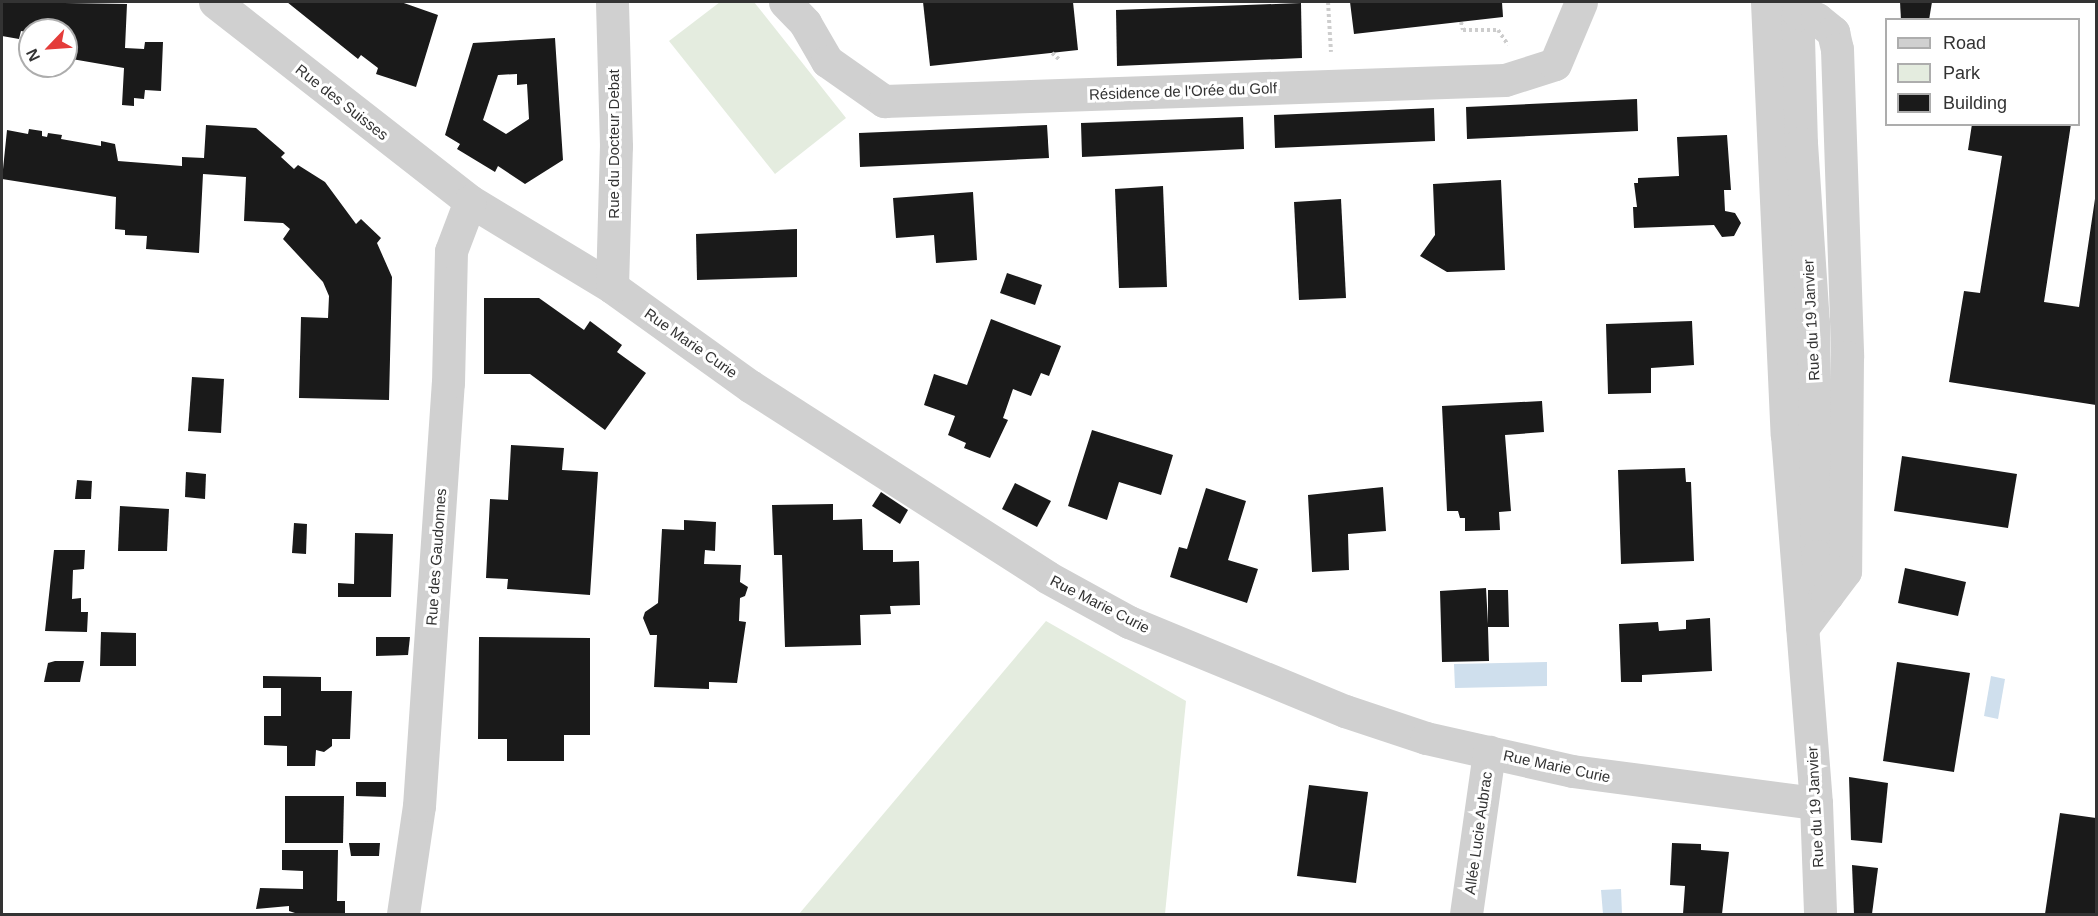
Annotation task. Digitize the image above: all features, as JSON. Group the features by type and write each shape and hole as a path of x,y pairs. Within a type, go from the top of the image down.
{"street":[{"name":"Rue des Suisses","path":"215,2 470,201"},
{"name":"Rue du Docteur Debat","path":"612,2 616,146 612,287"},
{"name":"Résidence de l'Orée du Golf","path":"785,2 805,23 827,61 884,101 1505,80 1555,64 1581,2"},
{"name":"Rue du 19 Janvier","path":"1767,2 1787,435 1816,803 1820,915"},
{"name":"Rue du 19 Janvier","path":"1798,7 1801,143 1813,322 1817,556 1827,595 1802,628"},
{"name":"Rue Marie Curie","path":"470,201 612,287 780,405 1039,572 1129,622 1345,711 1426,738 1572,771 1816,803"},
{"name":"Rue des Gaudonnes","path":"403,915 419,806 448,383 451,251 470,201"},
{"name":"Allée Lucie Aubrac","path":"1466,915 1489,752"}],"path":[{"path":"1329,2 1330,86"},
{"path":"1461,22 1463,30 1498,30 1525,74"}],"green space":[{"path":"720,2 754,2 846,118 775,174 669,41"},
{"path":"1046,621 1186,701 1165,914 799,914"}],"water":[{"path":"1547,662 1547,686 1455,688 1454,664"},
{"path":"1991,676 2005,679 1998,719 1984,716"},
{"path":"1621,889 1622,914 1603,914 1601,890"}],"building":[{"path":"2,2 127,4 125,48 144,49 145,42 163,42 161,91 145,90 144,99 134,98 134,106 122,105 124,68 78,60 78,18 18,18 18,39 2,36"},
{"path":"287,2 401,2 438,15 416,87 376,74 378,68 361,55 358,59"},
{"path":"923,2 1073,2 1078,50 930,66"},
{"path":"1350,2 1502,2 1503,17 1354,34"},
{"path":"1900,2 1932,2 1929,18 1901,18"},
{"path":"1301,3 1302,58 1117,66 1116,10"},
{"path":"555,38 563,160 525,184 498,166 495,172 457,149 460,144 445,135 473,43","holes":["517,74 517,85 527,84 529,119 506,134 483,120 498,75"]},
{"path":"1637,99 1638,131 1467,139 1466,107"},
{"path":"1434,108 1435,141 1275,148 1274,115"},
{"path":"1243,117 1244,149 1082,157 1081,123"},
{"path":"206,125 256,128 285,153 281,157 294,169 298,165 325,182 356,224 361,219 381,238 377,243 392,277 389,400 299,398 301,317 328,318 329,296 323,282 283,239 290,229 283,223 244,221 246,177 203,174 199,253 146,249 147,236 125,235 125,230 115,229 116,197 2,179 7,130 28,134 29,129 42,131 42,136 47,137 48,133 62,135 61,139 101,146 101,141 115,144 118,161 182,166 182,157 204,158"},
{"path":"1047,125 1049,158 860,167 859,133"},
{"path":"1972,126 2071,126 2044,302 2079,307 2096,192 2096,405 1949,382 1964,291 1980,293 2002,156 1968,150"},
{"path":"1727,135 1731,190 1724,190 1725,211 1735,213 1741,223 1734,236 1722,237 1714,225 1634,228 1633,207 1637,207 1634,183 1638,183 1638,178 1679,176 1677,137"},
{"path":"1501,180 1505,270 1447,272 1420,256 1435,235 1433,184"},
{"path":"1163,186 1167,287 1119,288 1115,189"},
{"path":"973,192 977,260 936,263 934,235 896,238 893,198"},
{"path":"1341,199 1346,298 1299,300 1294,202"},
{"path":"797,229 797,277 697,280 696,234"},
{"path":"1007,273 1042,285 1035,305 1000,293"},
{"path":"484,298 539,298 584,330 590,321 622,345 617,352 646,373 605,430 530,374 484,374"},
{"path":"991,319 1061,346 1049,376 1041,373 1031,396 1013,389 1003,418 1008,420 990,458 964,448 966,443 948,435 955,416 924,405 934,374 967,385"},
{"path":"1692,321 1694,365 1651,368 1651,393 1608,394 1606,324"},
{"path":"192,377 224,379 221,433 188,431"},
{"path":"1542,401 1544,432 1505,435 1511,511 1499,512 1500,530 1465,531 1465,518 1460,518 1458,511 1447,511 1442,406"},
{"path":"1092,430 1173,455 1161,495 1119,482 1107,520 1068,506"},
{"path":"511,445 564,448 562,470 598,472 590,595 507,589 508,579 486,578 490,499 508,500"},
{"path":"1902,456 2017,474 2008,528 1894,511"},
{"path":"1685,468 1686,482 1691,482 1694,561 1621,564 1618,470"},
{"path":"186,472 206,474 205,499 185,497"},
{"path":"77,480 92,481 91,499 75,499"},
{"path":"1015,483 1051,501 1037,527 1002,509"},
{"path":"1383,487 1386,531 1348,534 1349,570 1312,572 1308,495"},
{"path":"1206,488 1246,501 1228,560 1258,569 1247,603 1170,577 1179,547 1187,549"},
{"path":"881,492 908,510 900,524 872,506"},
{"path":"833,504 833,520 862,519 863,550 893,550 893,562 919,561 920,605 890,606 891,614 860,615 861,645 785,647 782,555 774,555 772,505"},
{"path":"120,506 169,509 167,551 118,551"},
{"path":"684,520 716,522 715,551 705,550 704,564 741,565 740,582 748,587 745,596 740,598 739,621 746,622 737,683 709,682 709,689 654,687 657,635 650,635 643,618 645,612 658,603 662,529 684,530"},
{"path":"294,523 307,524 306,554 292,553"},
{"path":"355,533 393,534 391,597 338,597 338,583 354,584"},
{"path":"54,550 85,550 84,569 73,570 72,599 81,598 81,612 88,612 87,632 45,631"},
{"path":"1905,568 1966,582 1958,616 1898,603"},
{"path":"1486,588 1488,624 1488,590 1508,590 1509,627 1488,627 1489,661 1442,662 1440,591"},
{"path":"1710,618 1712,671 1642,675 1642,682 1621,682 1619,624 1658,622 1659,631 1686,629 1686,620"},
{"path":"101,632 136,633 136,666 100,666"},
{"path":"376,637 410,637 408,655 376,656"},
{"path":"479,637 590,638 590,735 564,735 564,761 507,761 507,739 478,739"},
{"path":"84,661 80,682 44,682 48,663"},
{"path":"1897,662 1970,673 1954,772 1883,761"},
{"path":"263,676 321,677 321,691 352,691 350,739 332,739 332,746 324,752 316,750 315,766 287,766 287,746 264,745 264,716 281,716 281,688 263,688"},
{"path":"1849,777 1888,783 1882,843 1851,840"},
{"path":"356,782 386,782 386,797 356,796"},
{"path":"1309,785 1368,792 1356,883 1297,876"},
{"path":"285,796 344,796 343,843 285,843"},
{"path":"2060,813 2096,818 2096,914 2045,914"},
{"path":"349,843 380,843 379,856 351,856"},
{"path":"1672,843 1701,844 1701,850 1729,852 1722,914 1683,914 1685,886 1670,885"},
{"path":"282,850 338,850 337,901 345,901 345,914 298,914 289,911 289,906 256,909 260,888 303,889 303,871 282,870"},
{"path":"1852,865 1878,868 1872,914 1854,914"}]}
